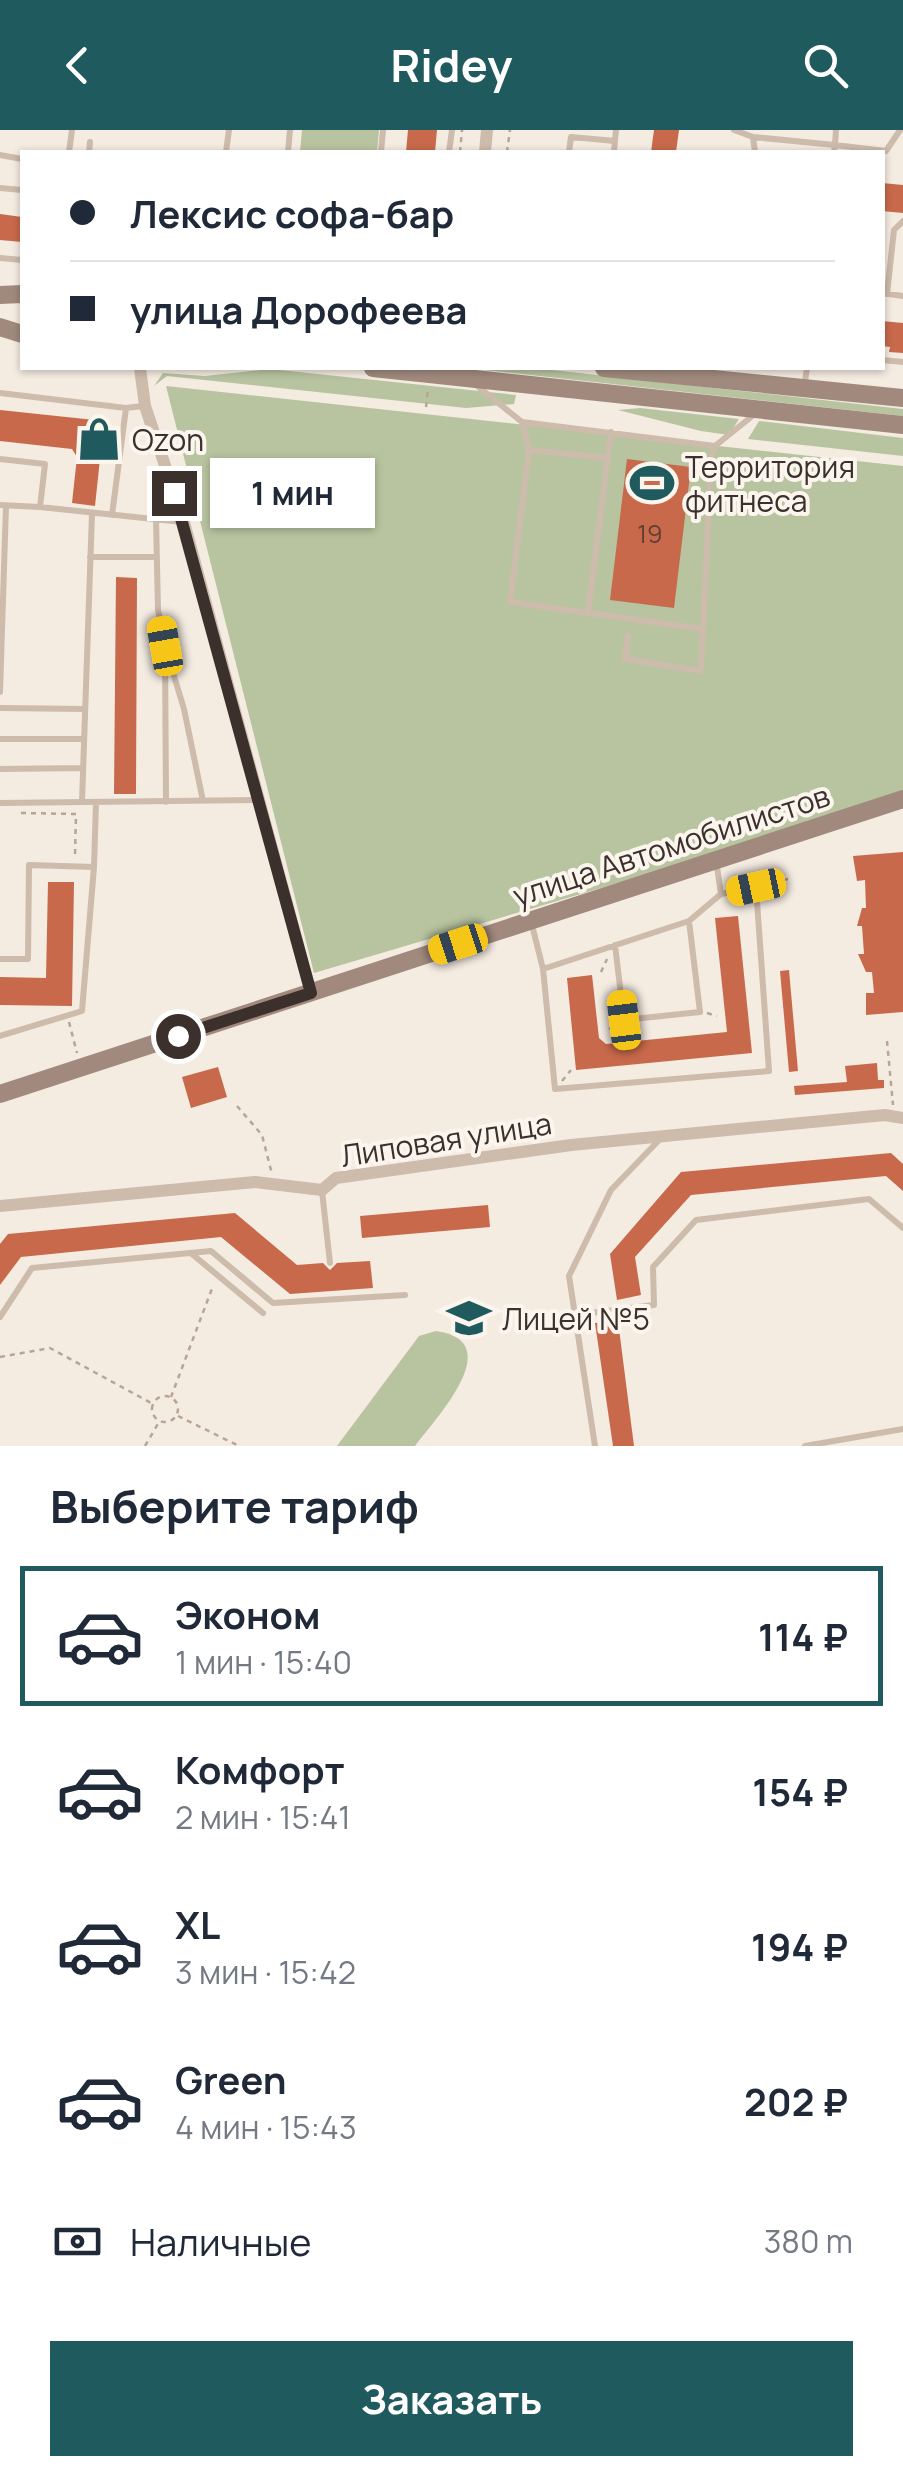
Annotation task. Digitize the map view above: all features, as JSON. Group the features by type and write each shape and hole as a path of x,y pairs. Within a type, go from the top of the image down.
{"street":[{"path":"140,370 145,406 184,522 311,993"},
{"path":"394,370 903,425"},
{"path":"640,370 731,375 804,389 903,398"},
{"name":"улица Автомобилистов","path":"0,1094 903,799"},
{"name":"Липовая улица","path":"0,1206 256,1182 322,1190 336,1178 386,1168 570,1145 885,1114 903,1118"}],"lane":[{"path":"614,150 616,130"},
{"path":"734,130 753,136 773,134 834,149 860,150"},
{"path":"834,149 836,130"},
{"path":"885,151 900,130"},
{"path":"571,133 615,140"},
{"path":"753,136 755,150"},
{"path":"89,150 90,142"},
{"path":"903,221 894,230 885,294 903,296"},
{"path":"804,389 806,370"},
{"path":"466,377 522,422 715,446"},
{"path":"0,393 126,408 145,406"},
{"path":"112,515 126,408"},
{"path":"628,636 625,659 701,671 711,458 715,446 761,409"},
{"path":"522,422 529,450 510,602 703,629"},
{"path":"588,614 611,432"},
{"path":"529,450 608,458"},
{"path":"0,460 45,464 40,507"},
{"path":"0,692 3,506 184,522"},
{"path":"82,802 92,513"},
{"path":"156,520 155,557 165,646 166,802"},
{"path":"90,557 155,557"},
{"path":"165,646 184,708 203,800"},
{"path":"0,708 85,709"},
{"path":"0,739 84,738"},
{"path":"0,769 83,768"},
{"path":"0,803 258,800"},
{"path":"0,1036 82,1011 96,802"},
{"path":"716,859 721,894"},
{"path":"0,959 28,959 29,866 94,867"},
{"path":"530,920 544,969 554,1089 768,1071 756,887 721,894 689,921 544,969"},
{"path":"615,944 624,1020 700,1012 689,921"},
{"path":"596,1446 569,1276 612,1190 662,1137"},
{"path":"322,1190 330,1263"},
{"path":"575,1315 654,1306 653,1267 696,1220 869,1200 903,1228"},
{"path":"0,1316 32,1268 211,1251 273,1304 332,1295 405,1295"},
{"path":"191,1253 262,1313"},
{"path":"805,1446 903,1429"}],"path":[{"path":"426,408 429,381"},
{"path":"19,812 76,814 74,866"},
{"path":"756,887 788,879"},
{"path":"67,1016 82,1068"},
{"path":"887,1041 893,1099"},
{"path":"238,1106 267,1149 274,1185"},
{"path":"171,1397 217,1275"},
{"path":"0,1357 50,1348 153,1404"},
{"path":"171,1397 178,1409 176,1416 160,1421 152,1411 153,1404 171,1397"},
{"path":"176,1416 239,1446"},
{"path":"145,1446 160,1421"}],"green space":[{"path":"302,130 379,130 377,150 300,150"},
{"path":"279,370 516,395 514,404 466,408 167,376 154,386 163,373 205,376"},
{"path":"485,370 552,370 903,409 903,416"},
{"path":"166,386 903,466 903,793 645,875 314,973"},
{"path":"640,408 739,419 729,435 618,410"},
{"path":"759,421 903,438 903,456 748,439"},
{"path":"436,1331 457,1338 467,1350 467,1365 450,1401 415,1446 337,1446 419,1336"}],"building":[{"path":"408,130 437,130 435,150 406,150"},
{"path":"654,130 679,130 676,150 651,150"},
{"path":"885,183 903,185 903,213 885,211"},
{"path":"0,214 20,217 20,242 0,240"},
{"path":"885,321 903,323 903,353 889,352 890,347 885,346"},
{"path":"0,410 104,421 95,506 72,503 77,457 72,449 0,441"},
{"path":"627,459 691,467 674,608 610,600"},
{"path":"116,577 137,578 136,794 114,794"},
{"path":"903,852 903,1012 866,1015 866,993 874,993 872,972 866,972 858,954 864,954 862,926 857,926 862,908 866,908 865,880 857,881 853,856"},
{"path":"48,882 74,882 72,1006 0,1005 0,977 46,978"},
{"path":"738,916 752,1053 576,1070 567,978 592,975 599,1038 606,1044 727,1032 715,918"},
{"path":"789,970 798,1071 789,1072 780,971"},
{"path":"877,1063 878,1080 884,1080 884,1088 795,1095 794,1086 847,1082 845,1066"},
{"path":"218,1067 227,1097 191,1108 182,1077"},
{"path":"891,1153 903,1164 903,1191 886,1176 691,1195 635,1257 641,1295 617,1300 610,1254 681,1172"},
{"path":"488,1205 490,1227 362,1238 360,1216"},
{"path":"235,1213 297,1265 323,1263 330,1270 337,1263 370,1261 373,1288 290,1294 221,1237 21,1257 0,1285 0,1244 8,1234"},
{"path":"618,1321 634,1446 613,1446 595,1323"}],"place":[{"name":"Ozon","path":"99,439"},
{"name":"Территория фитнеса","path":"652,483"},
{"name":"Лицей №5","path":"469,1318"}],"route":[{"path":"174,493 311,993 178,1036"}]}
